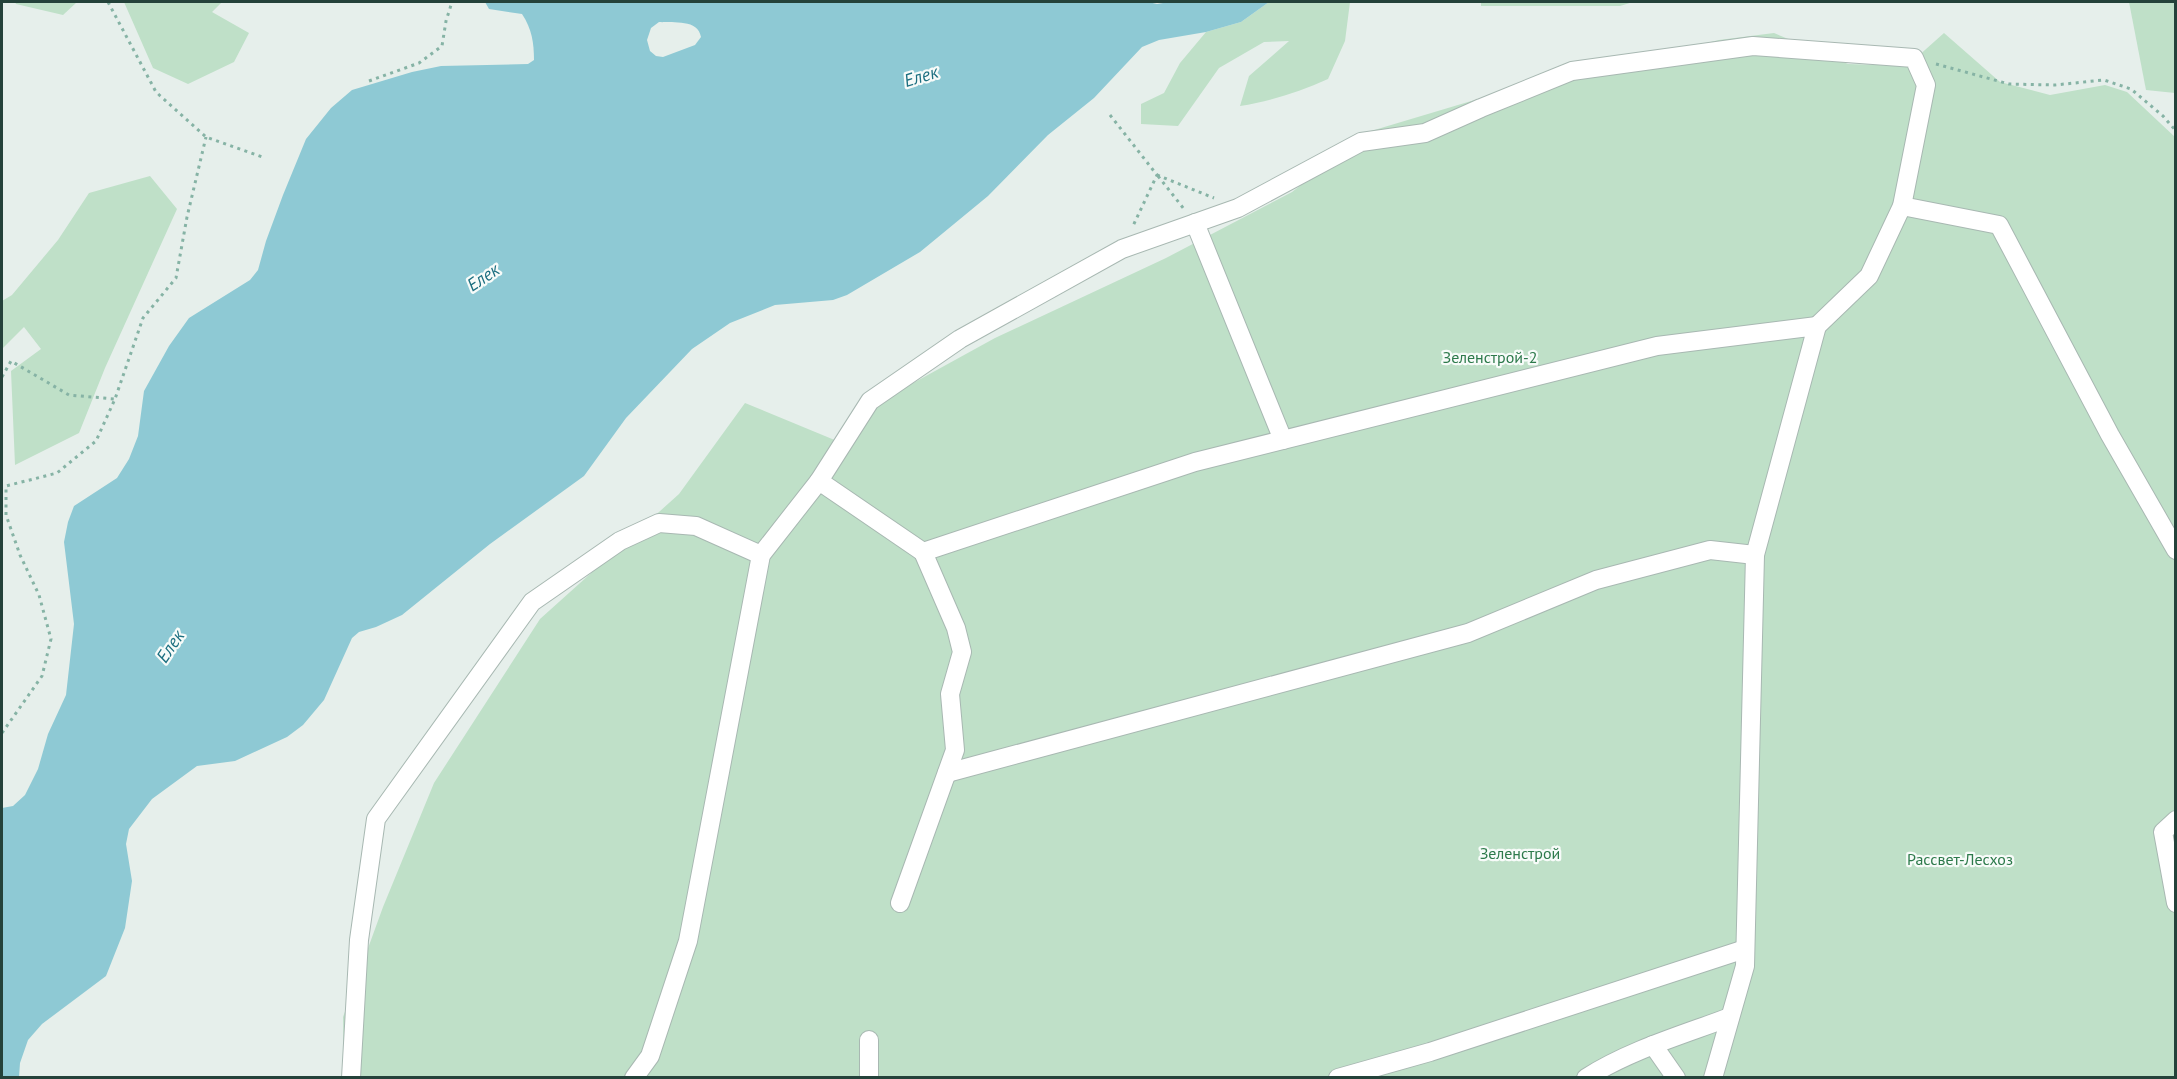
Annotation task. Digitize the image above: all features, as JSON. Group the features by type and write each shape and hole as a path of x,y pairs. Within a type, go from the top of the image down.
{"lane":[{"path":"634,1077 650,1056 688,941 761,555 819,481 870,401 960,339 1122,249 1238,208 1361,142 1425,133 1572,71 1753,46 1914,58 1926,85 1902,206 1869,276 1817,326 1755,555 1745,966 1713,1077"},
{"path":"1902,206 1999,225 2110,435 2175,550"},
{"path":"1195,223 1283,440"},
{"path":"923,552 1196,462 1283,440 1657,346 1817,326"},
{"path":"819,481 923,552 956,628 962,652 950,694 955,750 900,903"},
{"path":"351,1077 359,940 376,819 532,602 620,541 659,523 696,526 761,555"},
{"path":"947,773 1468,633 1596,580 1710,550 1755,555"},
{"path":"2175,820 2163,832 2175,903"},
{"path":"1338,1077 1430,1052 1745,949"},
{"path":"1586,1077 1653,1045 1730,1017"},
{"path":"868,1040 869,1077"},
{"path":"1653,1045 1676,1077"}],"path":[{"path":"108,2 156,93 206,137 265,158"},
{"path":"369,81 419,63 442,46 452,2"},
{"path":"1914,58 2009,84 2055,86 2104,80 2131,89 2163,116 2175,131"},
{"path":"1110,115 1195,223"},
{"path":"6,486 57,473 96,441 115,399 143,318 176,278 187,217 206,137"},
{"path":"1157,175 1238,208"},
{"path":"1122,249 1157,175"},
{"path":"2,377 11,361 69,395 115,399"},
{"path":"2,480 6,486 6,515 20,555 39,595 51,639 42,676 2,733"}],"green space":[{"path":"15,2 77,2 63,15"},
{"path":"124,2 222,2 212,12 249,33 234,62 188,84 153,68"},
{"path":"1269,2 1350,2 1345,41 1328,79 1285,96 1240,106 1249,76 1289,41 1264,42 1219,68 1178,126 1141,124 1141,104 1164,93 1180,63 1206,32 1241,22"},
{"path":"1481,2 1633,2 1620,6 1481,6"},
{"path":"2129,2 2175,2 2175,93 2146,90"},
{"path":"1774,33 1848,64 1907,66 1944,33 2000,82 2050,95 2105,85 2127,92 2175,137 2175,1077 344,1078 343,1017 383,907 434,783 540,619 679,494 745,403 837,441 895,393 995,338 1166,258 1292,192 1371,131 1478,99 1719,40"},
{"path":"150,176 177,209 105,368 79,433 15,465 11,371 41,349 24,327 2,349 2,301 12,295 58,240 89,193"}],"water":[{"name":"Елек","path":"485,2 1148,2 1157,4 1269,2 1241,22 1206,32 1159,40 1142,47 1094,98 1048,135 988,196 920,252 847,295 833,300 775,305 730,323 692,349 626,418 584,476 490,544 402,615 359,632 352,638 324,700 303,725 287,737 235,761 197,766 152,799 129,829 126,844 132,881 125,928 106,976 42,1024 28,1040 20,1063 19,1077 2,1077 2,808 13,806 25,795 38,769 48,734 66,695 74,624 64,542 74,506 117,478 129,459 138,436 144,391 169,346 189,318 250,280 258,270 266,241 306,139 331,108 352,90 412,72 441,66 528,64 534,60 532,36 522,14 489,9","holes":["659,22 678,22 690,25 699,31 701,37 695,45 663,57 656,56 650,51 647,40 651,28"]}],"park label":[{"name":"Зеленстрой-2","path":"1490,357"},
{"name":"Зеленстрой","path":"1520,853"},
{"name":"Рассвет-Лесхоз","path":"1960,859"}]}
